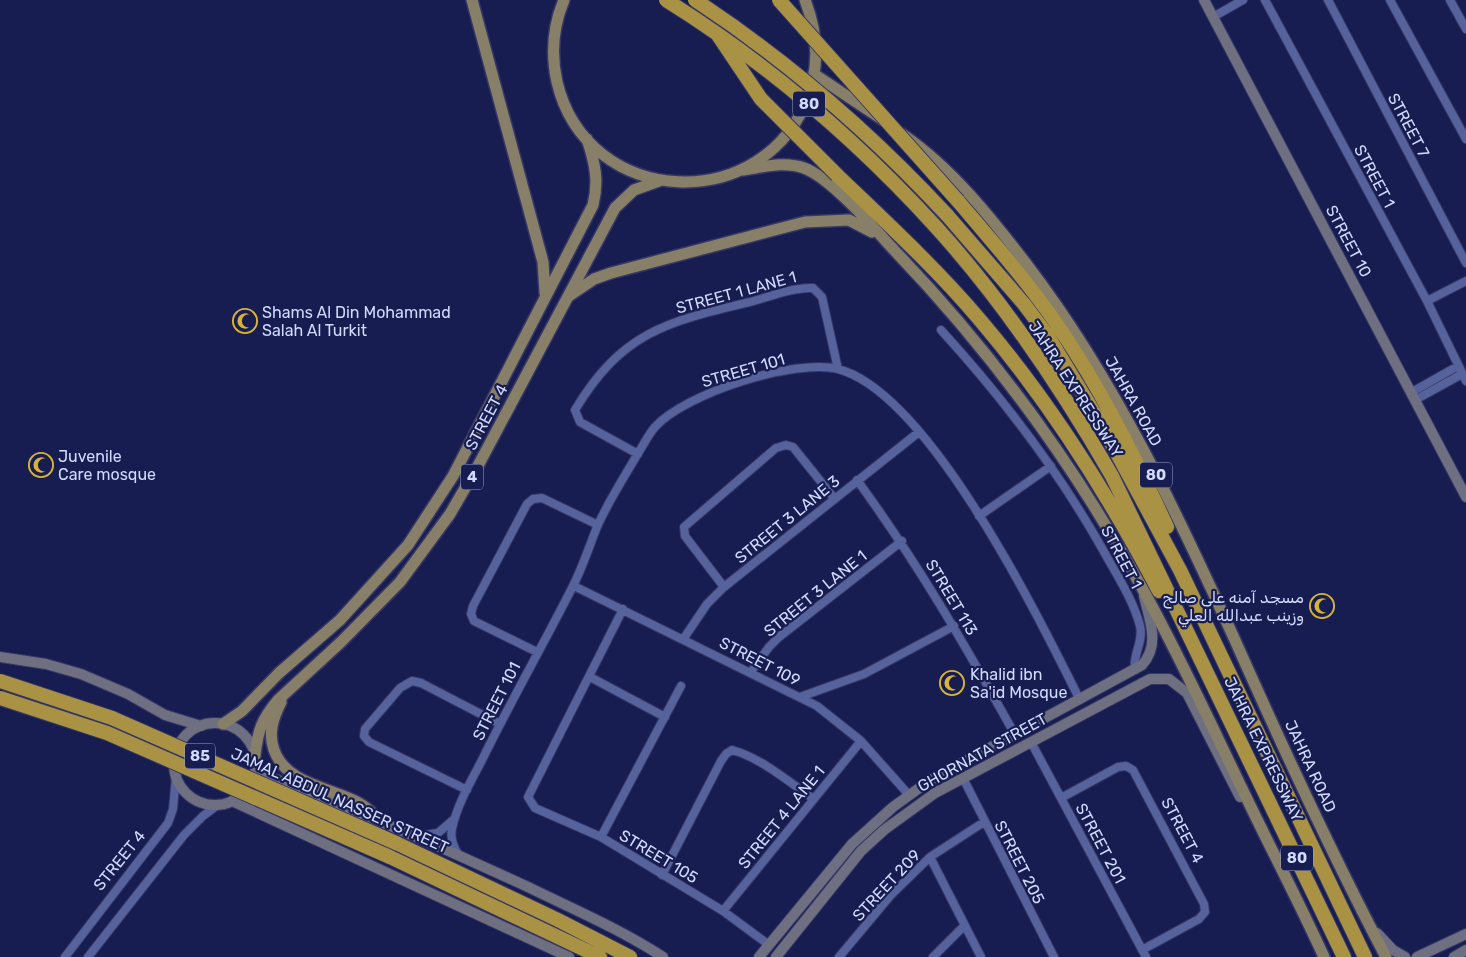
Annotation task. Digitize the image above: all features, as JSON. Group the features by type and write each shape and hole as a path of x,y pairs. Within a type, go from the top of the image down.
{"highway":[{"name":"JAHRA EXPRESSWAY","path":"666,0 733,43 794,91 878,166 967,264 1013,324 1090,438 1127,503 1344,957"},
{"name":"JAHRA EXPRESSWAY","path":"695,0 777,59 841,111 897,162 947,215 1019,297 1048,336 1100,422 1188,587 1365,957"},
{"path":"702,0 729,55 760,99 943,278 980,320 1050,410 1131,541 1248,759"},
{"path":"779,0 958,201 1008,260 1056,324 1083,366 1138,464 1177,548 1188,587"},
{"name":"JAMAL ABDUL NASSER STREET","path":"0,681 112,718 396,843 566,924 630,957"},
{"name":"JAMAL ABDUL NASSER STREET","path":"0,698 107,733 390,857 600,957"},
{"path":"1313,891 1335,957"},
{"path":"1343,912 1362,933 1375,957"}],"main road":[{"path":"472,0 544,262 544,299"},
{"name":"80","path":"744,170 769,153 790,130 806,104 814,74 815,38 805,0"},
{"name":"80","path":"562,2 554,40 556,76 567,110 588,140 620,166 659,181 694,183 719,179 744,170 787,164 804,168 830,185 887,242 944,301 993,360 1044,431 1091,502 1141,586 1303,911 1324,957"},
{"name":"JAHRA ROAD","path":"814,74 916,143 934,159 987,215 1066,317 1122,408 1152,467 1357,903 1386,957"},
{"name":"STREET 4","path":"223,724 242,712 279,673 340,620 408,545 453,476 593,205 597,190 596,171 588,140"},
{"name":"STREET 4","path":"255,754 258,729 266,714 400,582 429,544 450,514 479,464 615,208 634,190 659,181"},
{"path":"567,297 586,283 611,273 805,222 849,220 887,242"},
{"path":"566,256 573,253 580,255 584,265"},
{"path":"291,688 278,708 271,727 271,740 278,759 294,776 364,807 377,819"}],"street":[{"name":"STREET 10","path":"1204,0 1466,497"},
{"path":"1213,16 1243,0"},
{"name":"STREET 1","path":"1265,0 1427,301 1464,378 1414,396"},
{"name":"STREET 7","path":"1328,0 1466,263"},
{"path":"1390,0 1466,139"},
{"path":"1450,0 1466,29"},
{"path":"1427,301 1466,281"},
{"name":"STREET 1 LANE 1","path":"638,454 580,422 575,410 588,388 608,363 635,342 679,320 813,288 822,297 838,369"},
{"name":"STREET 1","path":"941,330 983,376 1028,434 1079,507 1136,614 1142,638 1134,663 1135,670"},
{"path":"1414,396 1458,366"},
{"name":"STREET 101","path":"458,854 452,839 456,817 467,790 537,652 574,586 598,525 616,490 655,427 682,405 715,389 804,367 838,369 888,397 941,459 979,516 1039,616 1080,700"},
{"name":"STREET 3 LANE 3","path":"684,638 707,604 724,587 919,432"},
{"path":"724,587 685,536 684,527 776,448 783,445 793,447 834,498"},
{"path":"979,516 1051,466"},
{"name":"STREET 113","path":"857,480 902,541 954,626 1014,733"},
{"path":"537,652 474,621 471,614 472,606 527,504 533,499 542,498 598,525"},
{"name":"STREET 3 LANE 1","path":"751,672 769,647 780,637 902,541"},
{"name":"STREET 109","path":"574,586 684,638 817,706 861,741 909,795"},
{"name":"GHORNATA STREET","path":"759,957 863,832 877,819 909,795 1014,733 1080,700 1135,670 1145,662 1153,645 1150,621 1141,586"},
{"path":"623,608 590,677 665,717"},
{"path":"800,697 864,674 954,626"},
{"path":"0,657 46,664 81,674 128,694 165,716 201,726"},
{"path":"1135,670 1141,676 1141,683"},
{"name":"STREET 105","path":"590,677 528,797 529,802 535,808 601,837 723,911 769,945"},
{"name":"GHORNATA STREET","path":"776,957 872,841 935,793 1141,683 1163,678 1174,682 1187,693 1284,883 1303,911"},
{"path":"467,790 369,742 364,736 365,728 400,688 412,681 421,683 500,724"},
{"path":"601,837 681,686"},
{"path":"0,705 90,733 176,773"},
{"path":"223,724 245,736 255,754"},
{"name":"4","path":"201,726 223,724"},
{"path":"201,726 185,736 178,746 175,758 176,773 180,785 190,796 204,803 219,804 232,801 247,789 255,772 377,819 458,854 620,932 663,957"},
{"name":"STREET 4 LANE 1","path":"723,911 812,798 861,741"},
{"name":"STREET 201","path":"1031,742 1144,953"},
{"path":"662,875 721,761 728,752 732,750 740,753 775,772 812,798"},
{"name":"4","path":"255,754 255,772"},
{"name":"STREET 4","path":"1062,798 1118,767 1126,766 1133,770 1200,896 1205,912 1199,919 1144,953"},
{"name":"STREET 4","path":"65,957 168,823 173,809 176,773"},
{"name":"STREET 205","path":"963,778 1054,957"},
{"path":"232,801 569,957"},
{"path":"88,957 184,835 202,816 219,804"},
{"name":"STREET 101","path":"418,836 443,831 456,817"},
{"path":"877,819 878,827 884,830"},
{"name":"STREET 209","path":"840,957 890,895 930,857 984,822"},
{"path":"863,832 869,835 872,841"},
{"path":"930,857 981,957"},
{"path":"1357,903 1386,943 1405,957"},
{"path":"933,957 964,926"},
{"path":"1417,957 1433,954 1466,934"},
{"path":"1454,957 1466,950"}],"place":[{"name":"Shams Al Din Mohammad Salah Al Turkit","path":"245,321"},
{"name":"Juvenile Care mosque","path":"41,465"},
{"name":"مسجد آمنه علي صالح وزينب عبدالله العلي","path":"1322,606"},
{"name":"Khalid ibn Sa'id Mosque","path":"952,683"}]}
